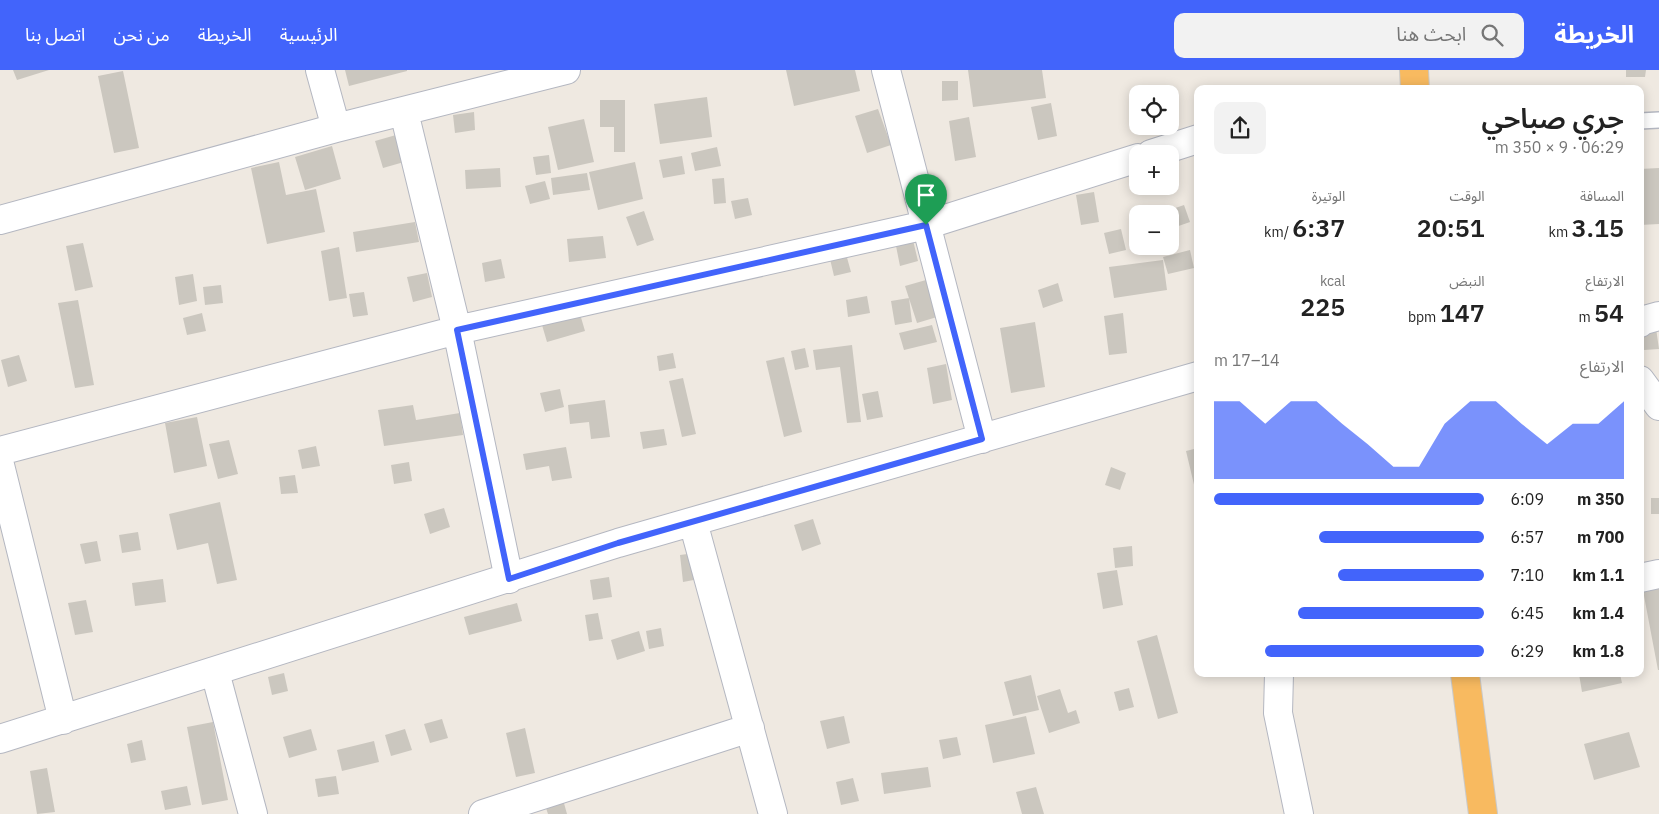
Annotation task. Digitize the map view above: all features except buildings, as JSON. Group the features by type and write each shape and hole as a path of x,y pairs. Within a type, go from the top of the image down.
{"highway":[{"path":"1414,70 1415,85"},
{"path":"1465,677 1483,814"}],"street":[{"path":"320,70 336,128"},
{"path":"0,220 336,128 566,70"},
{"path":"886,70 982,439"},
{"path":"404,112 457,330 509,579"},
{"path":"1179,145 1194,140"},
{"path":"0,451 457,330 926,225 1129,161"},
{"path":"1644,320 1659,316"},
{"path":"0,739 693,522 1194,377"},
{"path":"1644,385 1659,406"},
{"path":"0,465 63,720"},
{"path":"693,522 773,814"},
{"path":"1644,577 1659,574"},
{"path":"215,672 253,814"},
{"path":"1279,677 1278,713 1299,814"},
{"path":"483,814 750,728"}],"lane":[{"path":"1644,121 1659,120"}],"route":[{"path":"926,225 982,439 618,543 509,579 457,330 926,225"}]}
